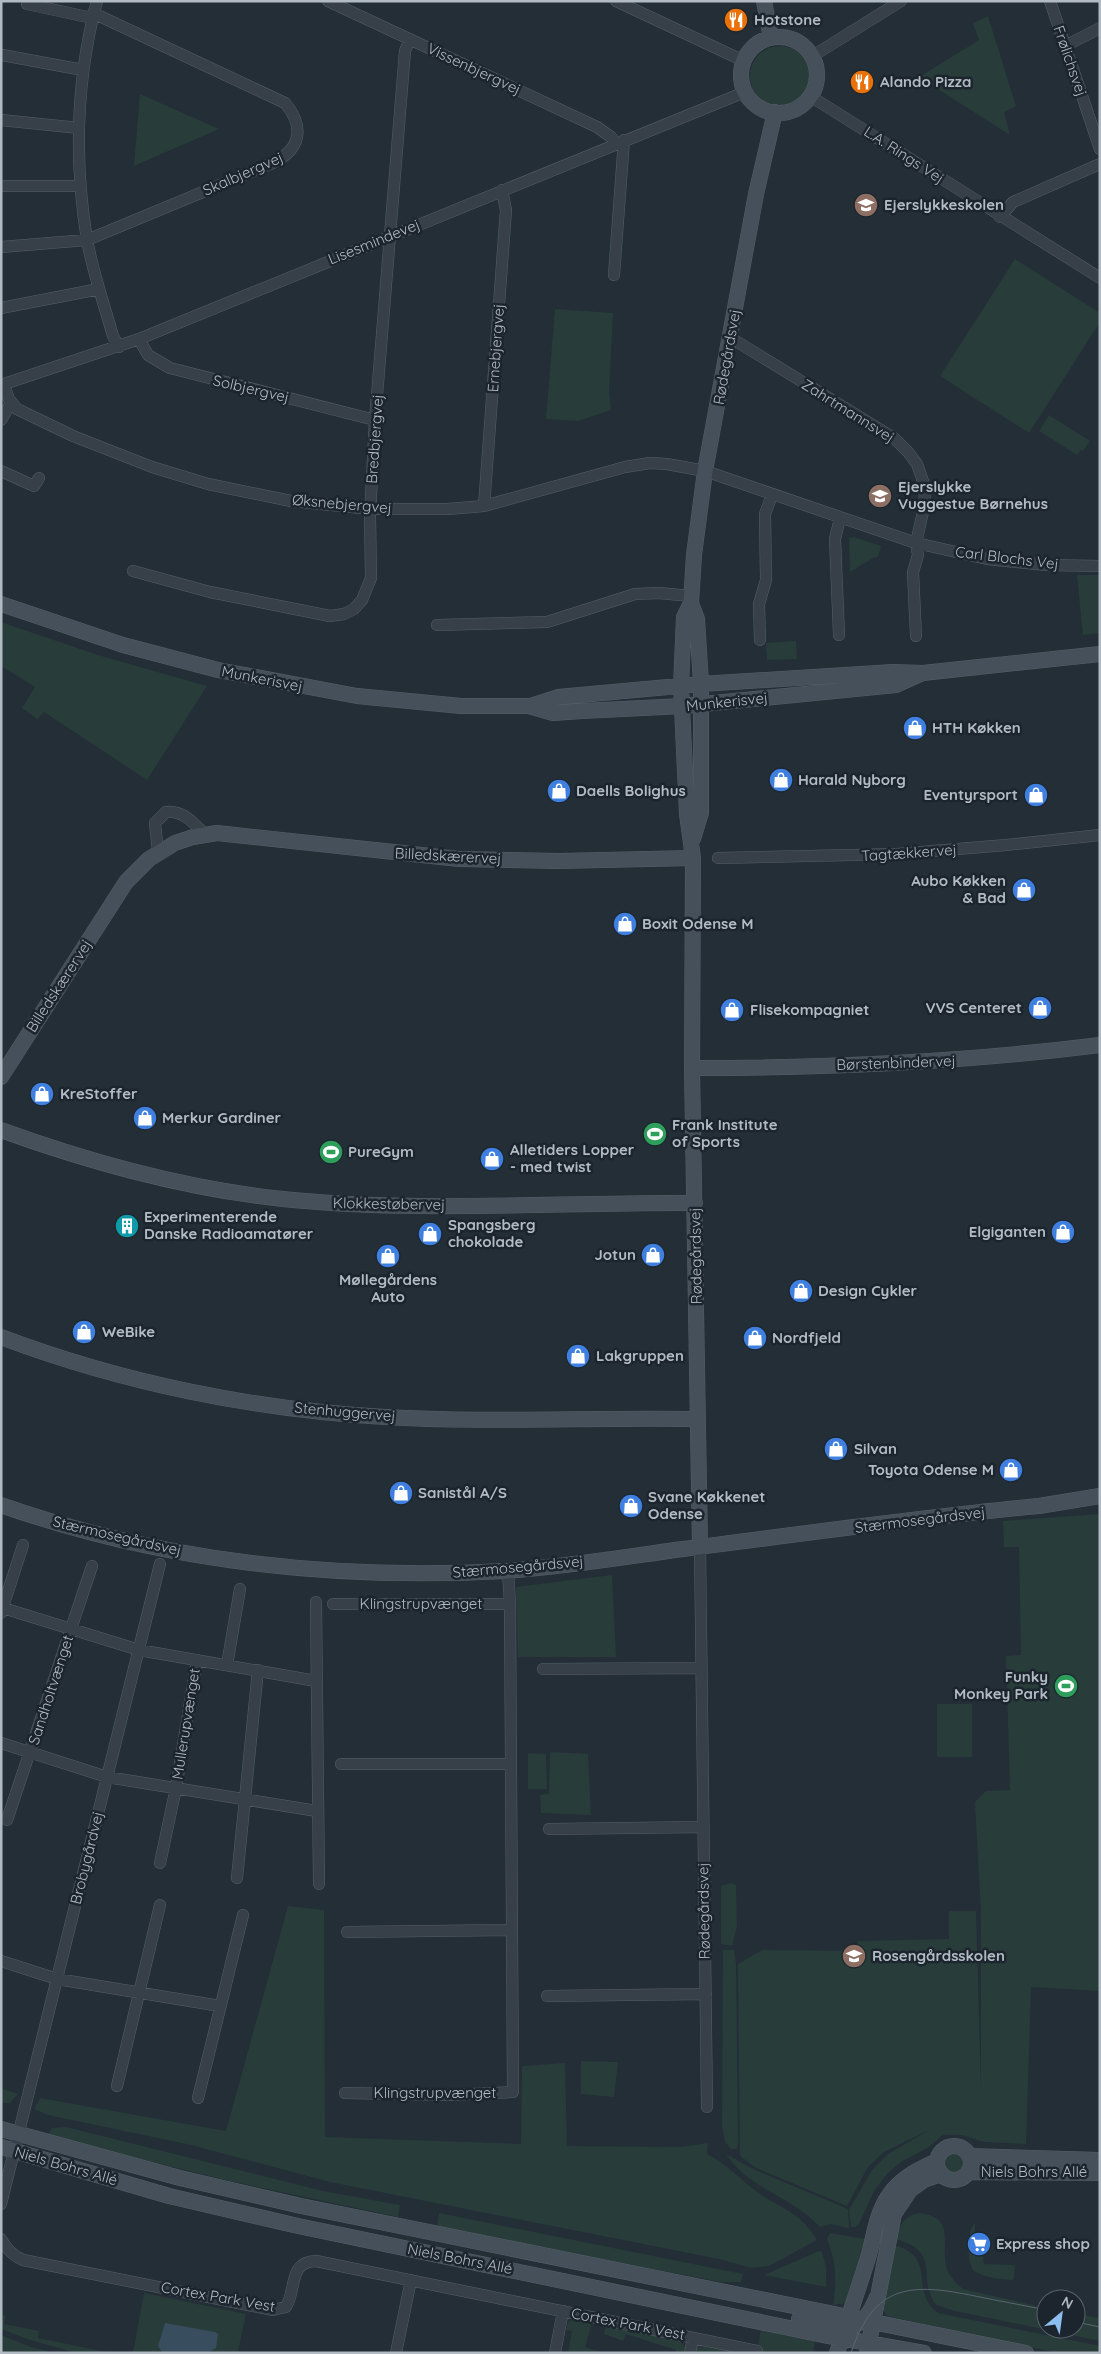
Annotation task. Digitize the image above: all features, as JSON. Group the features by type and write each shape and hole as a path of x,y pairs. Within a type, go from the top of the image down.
{"street":[{"path":"97,1 83,70 79,128 80,186 87,240 99,289 118,347"},
{"name":"Vissenbjergvej","path":"328,1 597,127 620,142"},
{"path":"764,1 771,38"},
{"name":"Frølichsvej","path":"1050,1 1100,149"},
{"path":"620,2 744,61"},
{"path":"811,57 897,2"},
{"name":"Skalbjergvej","path":"1,247 87,240 284,158 293,148 298,137 296,118 285,103 93,15 27,4"},
{"path":"1065,46 1100,28"},
{"path":"771,38 780,38 794,41 802,46 811,57 816,74 810,96 794,109 775,112 757,106 745,92 741,77 744,61 754,46 771,38"},
{"name":"Bredbjergvej","path":"133,571 210,592 330,616 344,614 354,609 362,600 371,578 370,508 375,420 405,51 410,39"},
{"path":"2,55 83,70"},
{"name":"Lisesmindevej","path":"3,385 139,339 745,92"},
{"name":"L.A. Rings Vej","path":"810,96 1100,278"},
{"name":"Rødegårdsvej","path":"707,2107 692,1068 692,852 687,814 691,695 697,619 690,603 705,472 731,338 754,203 775,112"},
{"path":"1,120 79,128"},
{"path":"614,275 620,142"},
{"path":"1000,217 1012,202 1100,164"},
{"path":"1,186 80,186"},
{"name":"Ernebjergvej","path":"484,506 506,210 502,190"},
{"path":"1,308 99,289"},
{"name":"Zahrtmannsvej","path":"731,338 894,438 908,452 917,464 924,484 925,503 916,543"},
{"name":"Solbjergvej","path":"139,339 148,354 170,368 375,420"},
{"path":"1,420 11,403 3,385"},
{"name":"Øksnebjergvej","path":"11,403 24,413 85,442 182,476 259,495 370,508 448,510 484,506 625,467 650,463 667,464 705,472"},
{"path":"1,471 34,486 39,478"},
{"name":"Carl Blochs Vej","path":"705,472 916,543 996,560 1046,565 1100,566"},
{"path":"760,640 759,604 766,580 765,514 772,495"},
{"path":"839,636 834,539 840,518"},
{"path":"916,543 918,556 913,572 916,636"},
{"path":"437,625 541,622 572,616 606,602 635,594 659,592 690,603"},
{"name":"Munkerisvej","path":"2,604 123,645 218,670 291,685 357,696 462,706 529,706 554,713 582,711 828,676 893,672 923,673 1100,654"},
{"name":"Munkerisvej","path":"529,706 558,697 691,695 896,684 923,673"},
{"name":"Rødegårdsvej","path":"691,695 701,813 692,852"},
{"path":"158,852 155,823 166,812 178,813 187,817 205,835"},
{"name":"Billedskærervej","path":"1,1076 126,882 135,871 158,852 182,840 205,835 231,833 459,859 568,860 692,852"},
{"name":"Tagtækkervej","path":"718,858 859,857 1006,846 1100,834"},
{"name":"Børstenbindervej","path":"692,1068 905,1064 1012,1056 1100,1045"},
{"name":"Klokkestøbervej","path":"1,1130 126,1169 196,1185 283,1199 406,1206 695,1203"},
{"name":"Stenhuggervej","path":"1,1338 89,1366 166,1385 242,1400 311,1410 383,1417 456,1420 698,1419"},
{"name":"Stærmosegårdsvej","path":"1,1505 32,1516 105,1535 241,1562 315,1571 417,1574 508,1571 1039,1506 1100,1496"},
{"name":"Stærmosegårdsvej","path":"1039,1506 1100,1504"},
{"name":"Sandholtvænget","path":"23,1545 2,1610 138,1650"},
{"name":"Brobygårdvej","path":"8,2149 19,2134 160,1564"},
{"name":"Sandholtvænget","path":"7,1820 92,1566"},
{"name":"Klingstrupvænget","path":"345,2093 449,2095 513,2092 510,1604 508,1571"},
{"path":"227,1665 240,1589"},
{"path":"316,1602 319,1884"},
{"name":"Klingstrupvænget","path":"333,1604 510,1604"},
{"name":"Mullerupvænget","path":"138,1650 316,1681"},
{"name":"Mullerupvænget","path":"160,1863 176,1788 197,1660"},
{"path":"543,1669 701,1668"},
{"path":"237,1878 258,1670"},
{"path":"1,1743 107,1777 317,1811"},
{"path":"341,1764 511,1764"},
{"path":"550,1829 703,1827"},
{"path":"117,2086 160,1905"},
{"path":"198,2098 243,1915"},
{"path":"347,1932 512,1930"},
{"path":"1,1961 57,1979 220,2006"},
{"path":"547,1996 706,1994"},
{"name":"Niels Bohrs Allé","path":"1,2129 180,2178 869,2336 924,2353"},
{"path":"869,2336 869,2256 876,2223 893,2190 916,2170 939,2168 955,2180 960,2179 968,2172 969,2156 961,2148 948,2147 943,2150 939,2168 910,2190 898,2206 892,2221 869,2336"},
{"path":"1,2204 8,2149"},
{"name":"Niels Bohrs Allé","path":"8,2149 169,2196 280,2222 579,2283 869,2336 1024,2352"},
{"name":"Niels Bohrs Allé","path":"969,2156 1100,2160"},
{"name":"Niels Bohrs Allé","path":"968,2172 1100,2173"},
{"name":"Cortex Park Vest","path":"1,2239 14,2256 23,2260 273,2310 286,2307 291,2299 299,2266 305,2261 316,2261 757,2351"},
{"path":"396,2353 411,2280"},
{"name":"Cortex Park Vest","path":"555,2353 563,2311"},
{"name":"Cortex Park Vest","path":"690,2353 693,2338"}],"green space":[{"path":"988,16 1016,106 1004,112 1010,135 919,77 979,40 973,23"},
{"path":"774,46 786,46 797,51 805,59 810,70 808,88 797,101 786,106 774,106 763,101 755,93 750,82 750,70 755,59 763,51"},
{"path":"140,94 219,129 134,166"},
{"path":"1015,259 1100,313 1100,322 1029,433 940,376"},
{"path":"555,309 613,313 609,392 611,410 578,421 546,419"},
{"path":"1049,415 1090,441 1083,451 1081,450 1077,455 1039,431"},
{"path":"854,537 881,546 878,557 850,572 849,538"},
{"path":"1077,575 1100,575 1100,633 1083,635"},
{"path":"1,622 98,655 207,686 147,780 44,712 37,719 22,708 35,687 1,666"},
{"path":"796,641 797,659 767,660 766,643"},
{"path":"1100,1514 1100,1991 1031,1987 1026,2144 984,2142 962,2135 943,2135 929,2147 901,2162 887,2174 874,2191 859,2224 851,2227 849,2210 872,2170 888,2154 929,2130 884,2152 868,2167 847,2206 756,2168 740,2156 738,1964 762,1950 858,1951 858,1941 949,1939 949,1911 976,1911 981,2090 981,1913 975,1802 986,1791 1010,1790 1006,1656 1021,1655 1019,1547 1004,1547 1003,1521"},
{"path":"612,1575 616,1657 518,1657 516,1587"},
{"path":"937,1704 972,1704 972,1757 937,1757"},
{"path":"550,1752 588,1754 591,1815 541,1813 540,1795 549,1794"},
{"path":"528,1753 546,1754 547,1789 528,1789"},
{"path":"731,1883 736,1885 737,1926 732,1946 721,1944 721,1886"},
{"path":"288,1906 324,1910 325,2137 521,2144 522,2066 565,2063 567,2146 681,2147 708,2143 707,2154 760,2194 798,2218 817,2240 769,2266 752,2268 719,2259 330,2182 191,2145 48,2115 34,2109 40,2098 226,2131"},
{"path":"723,1950 734,1950 736,1963 737,2149 731,2149 725,2142 722,2125"},
{"path":"581,2061 618,2062 614,2097 581,2094"},
{"path":"1,2088 18,2094 10,2103 1,2103"},
{"path":"66,2127 323,2191 400,2205 398,2217 230,2181 47,2136 52,2128"},
{"path":"726,2154 753,2169 848,2209 849,2228 830,2224 820,2227 797,2208 747,2176"},
{"path":"954,2154 960,2157 963,2163 960,2169 954,2172 948,2169 945,2163 948,2157"},
{"path":"439,2213 743,2274 741,2282 720,2282 437,2227"},
{"path":"920,2213 932,2216 939,2221 945,2236 948,2272 963,2289 1036,2306 1036,2328 955,2311 936,2305 930,2295 924,2258 910,2244 895,2239 903,2222"},
{"path":"975,2223 974,2255 983,2255 984,2264 1015,2266 1014,2278 1012,2280 982,2275 971,2267 968,2246 970,2231"},
{"path":"830,2233 865,2239 852,2297 848,2303 833,2305 835,2288 834,2264 827,2239"},
{"path":"894,2245 908,2250 916,2258 920,2266 925,2295 929,2304 938,2313 1036,2333 1036,2339 1066,2339 1100,2346 1100,2353 1057,2353 887,2316 882,2308"},
{"path":"819,2251 822,2252 826,2267 826,2287 764,2275"},
{"path":"144,2293 246,2314 238,2351 245,2353 133,2353"},
{"path":"1,2315 6,2316 4,2324 39,2331 38,2338 111,2353 76,2353 30,2340 1,2329"},
{"path":"1086,2316 1100,2318 1100,2341 1086,2338"},
{"path":"575,2319 592,2323 585,2347 603,2353 568,2353 572,2331 566,2330 568,2322"},
{"path":"606,2325 679,2340 685,2347 684,2353 676,2353 676,2350 626,2334 623,2341 604,2334"},
{"path":"761,2328 815,2341 813,2353 757,2353"},
{"path":"1,2335 31,2347 55,2353 1,2353"},
{"path":"707,2345 742,2353 695,2353 698,2347"}],"water":[{"path":"165,2323 215,2332 218,2334 216,2348 207,2353 162,2352 158,2346"}],"tram line":[{"path":"851,2353 860,2330 871,2313 884,2301 898,2293 914,2290 953,2292 1036,2308"},
{"path":"1086,2324 1100,2327"}],"place":[{"name":"Hotstone","path":"736,20"},
{"name":"Alando Pizza","path":"862,82"},
{"name":"Ejerslykkeskolen","path":"866,205"},
{"name":"Ejerslykke Vuggestue Børnehus","path":"880,496"},
{"name":"HTH Køkken","path":"915,728"},
{"name":"Harald Nyborg","path":"781,780"},
{"name":"Daells Bolighus","path":"559,791"},
{"name":"Eventyrsport","path":"1036,795"},
{"name":"Aubo Køkken & Bad","path":"1024,890"},
{"name":"Boxit Odense M","path":"625,924"},
{"name":"VVS Centeret","path":"1040,1008"},
{"name":"Flisekompagniet","path":"732,1010"},
{"name":"KreStoffer","path":"42,1094"},
{"name":"Merkur Gardiner","path":"145,1118"},
{"name":"Frank Institute of Sports","path":"655,1134"},
{"name":"PureGym","path":"331,1152"},
{"name":"Alletiders Lopper - med twist","path":"492,1159"},
{"name":"Experimenterende Danske Radioamatører","path":"127,1226"},
{"name":"Elgiganten","path":"1063,1232"},
{"name":"Spangsberg chokolade","path":"430,1234"},
{"name":"Jotun","path":"653,1255"},
{"name":"Møllegårdens Auto","path":"388,1256"},
{"name":"Design Cykler","path":"801,1291"},
{"name":"WeBike","path":"84,1332"},
{"name":"Nordfjeld","path":"755,1338"},
{"name":"Lakgruppen","path":"578,1356"},
{"name":"Silvan","path":"836,1449"},
{"name":"Toyota Odense M","path":"1011,1470"},
{"name":"Sanistål A/S","path":"401,1493"},
{"name":"Svane Køkkenet Odense","path":"631,1506"},
{"name":"Funky Monkey Park","path":"1066,1686"},
{"name":"Rosengårdsskolen","path":"854,1956"},
{"name":"Express shop","path":"979,2244"}]}
